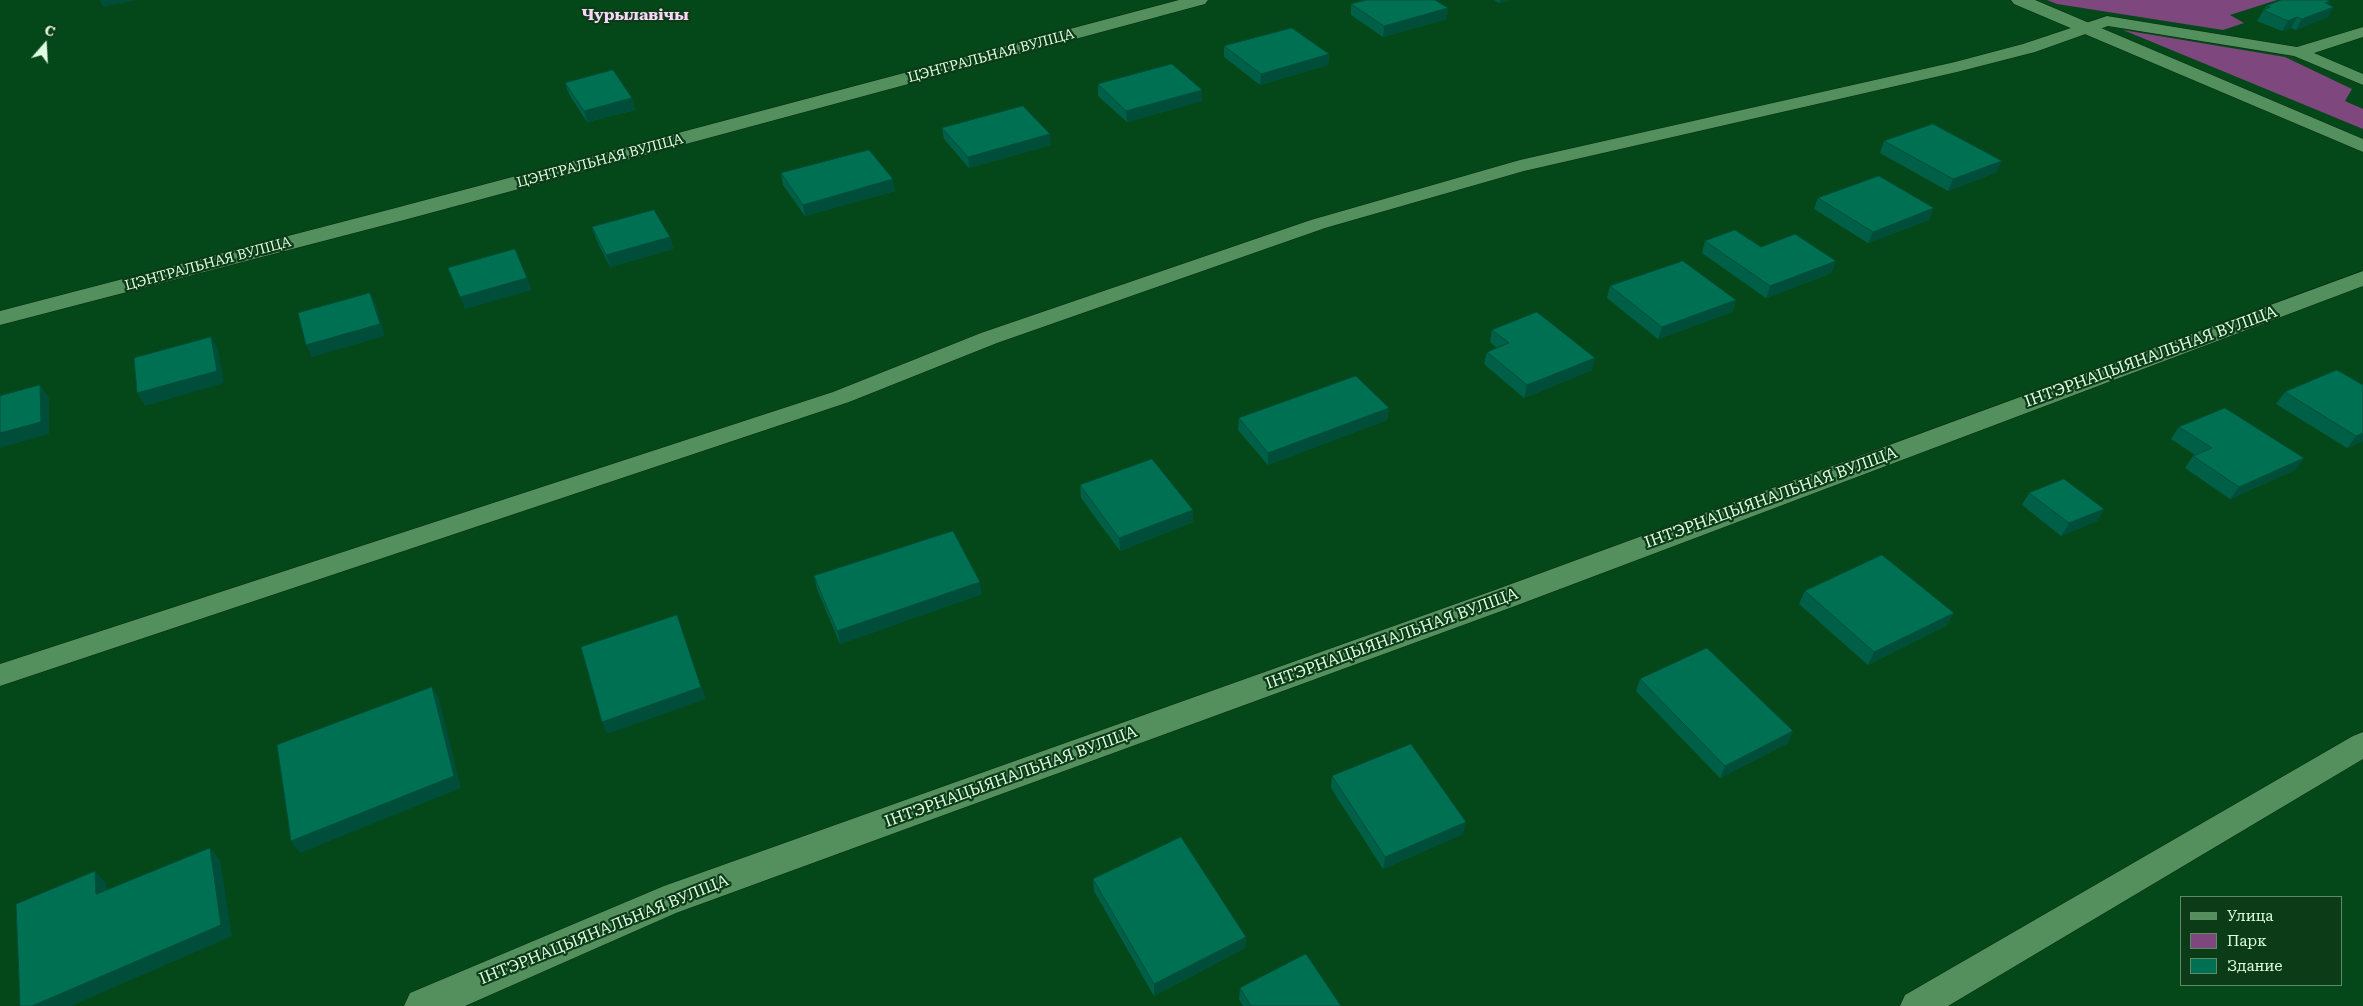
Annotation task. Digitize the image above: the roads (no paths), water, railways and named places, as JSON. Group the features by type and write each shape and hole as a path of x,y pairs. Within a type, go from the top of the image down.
{"street":[{"name":"ЦЭНТРАЛЬНАЯ ВУЛІЦА","path":"0,318 406,213 1199,0"},
{"path":"2020,0 2363,146"},
{"name":"ІНТЭРНАЦЫЯНАЛЬНАЯ ВУЛІЦА","path":"423,1006 664,902 1505,598 2363,278"}],"lane":[{"path":"0,675 841,397 989,338 1318,224 1520,166 1957,67 2029,48 2085,27 2107,21 2298,52 2363,80"},
{"path":"2298,52 2363,32"},
{"path":"1917,1006 2363,744"}],"district":[{"name":"Чурылавічы","path":"635,15"}]}
